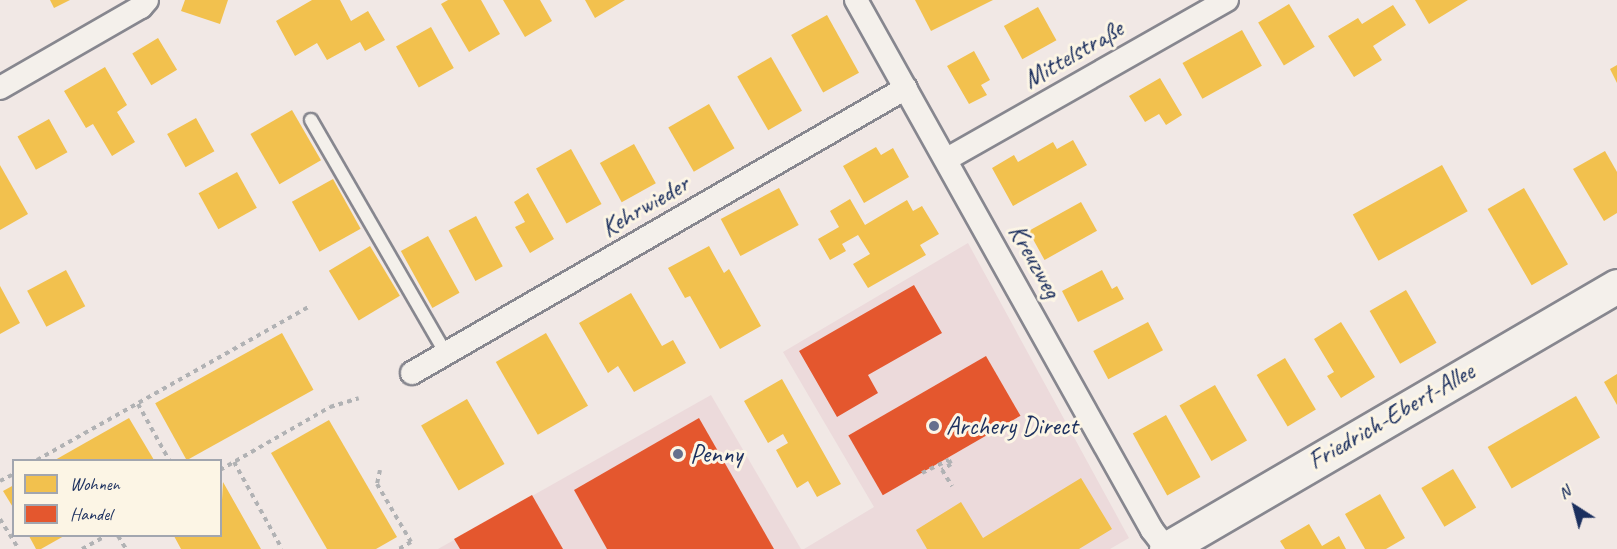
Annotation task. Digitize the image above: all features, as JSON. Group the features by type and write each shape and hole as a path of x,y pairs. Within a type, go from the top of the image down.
{"street":[{"path":"0,88 135,11 147,0"},
{"name":"Kreuzweg","path":"856,0 947,159 1090,420 1166,549"},
{"name":"Mittelstraße","path":"947,159 1227,0"},
{"name":"Kehrwieder","path":"412,373 906,88"},
{"name":"Friedrich-Ebert-Allee","path":"1166,549 1617,286"}],"lane":[{"path":"311,120 446,354"}],"path":[{"path":"39,459 308,308"},
{"path":"222,469 330,407 359,398"},
{"path":"138,404 168,459"},
{"path":"922,473 949,460 951,464 942,470 952,486"},
{"path":"234,462 282,549"},
{"path":"380,470 377,484 411,542 399,549"},
{"path":"0,519 19,549"},
{"path":"82,549 103,537"}],"shaded area":[{"path":"968,243 1129,538 1110,549 804,549 874,507 783,352"},
{"path":"711,395 801,549 438,549"}],"building: Wohnen":[{"path":"50,0 70,0 54,8"},
{"path":"185,0 228,0 220,24 181,11"},
{"path":"312,0 340,0 351,21 368,11 385,40 365,51 360,42 327,60 317,43 295,56 276,21"},
{"path":"448,0 481,0 500,34 469,52 441,4"},
{"path":"503,0 540,0 552,21 525,37"},
{"path":"585,0 625,0 595,18"},
{"path":"915,0 993,0 931,31"},
{"path":"1415,0 1468,0 1429,24"},
{"path":"1289,4 1315,47 1284,65 1258,23"},
{"path":"1393,5 1406,25 1373,46 1382,60 1354,77 1328,36 1358,18 1362,24"},
{"path":"1038,7 1056,40 1022,59 1004,26"},
{"path":"827,15 859,73 823,93 791,35"},
{"path":"431,27 454,68 419,87 396,46"},
{"path":"1242,30 1262,66 1202,99 1183,63"},
{"path":"158,38 177,70 151,85 132,53"},
{"path":"974,51 990,80 981,85 987,95 969,104 947,66"},
{"path":"771,57 802,111 768,130 737,76"},
{"path":"1617,65 1617,83 1610,69"},
{"path":"105,67 127,105 117,112 135,142 112,156 93,124 86,128 64,91"},
{"path":"1160,78 1182,115 1166,125 1159,114 1145,122 1129,96"},
{"path":"709,104 734,148 694,172 668,128"},
{"path":"292,110 321,160 279,184 250,134"},
{"path":"196,118 214,151 186,167 167,134"},
{"path":"49,119 67,152 36,170 18,136"},
{"path":"1073,140 1087,165 1013,206 992,168 1014,155 1018,162 1053,142 1057,149"},
{"path":"634,144 656,183 622,202 600,163"},
{"path":"876,147 881,155 893,148 909,177 864,203 843,166"},
{"path":"571,149 602,204 567,223 536,168"},
{"path":"1605,151 1617,172 1617,213 1604,221 1573,169"},
{"path":"0,165 28,214 0,230"},
{"path":"1442,165 1468,211 1378,261 1353,214"},
{"path":"237,172 257,208 218,229 199,193"},
{"path":"333,179 361,229 320,252 292,202"},
{"path":"779,188 799,225 740,256 721,219"},
{"path":"1524,188 1568,264 1532,285 1488,209"},
{"path":"528,193 554,239 530,253 515,227 525,222 514,202"},
{"path":"850,199 865,225 907,200 913,211 922,206 939,234 920,245 926,255 868,288 853,264 870,254 858,235 842,244 846,251 830,260 818,239 839,227 830,211"},
{"path":"1081,202 1097,231 1045,260 1029,231"},
{"path":"476,216 503,266 475,281 449,231"},
{"path":"428,236 460,293 432,308 401,251"},
{"path":"370,246 400,296 359,320 329,271"},
{"path":"709,246 724,273 729,269 761,326 720,349 690,296 685,298 668,268"},
{"path":"66,270 85,306 46,327 27,291"},
{"path":"1102,270 1112,289 1117,286 1124,299 1078,322 1062,291"},
{"path":"0,286 20,323 0,334"},
{"path":"1406,290 1436,343 1400,364 1370,311"},
{"path":"631,293 662,346 673,340 686,363 634,392 618,366 608,373 579,323"},
{"path":"1148,322 1163,350 1108,379 1093,351"},
{"path":"1341,322 1375,377 1341,398 1327,376 1334,372 1314,339"},
{"path":"282,333 314,390 186,459 155,403"},
{"path":"546,333 588,406 538,435 496,362"},
{"path":"1285,358 1316,409 1288,426 1257,375"},
{"path":"1617,374 1617,405 1604,382"},
{"path":"782,379 841,484 817,497 808,481 797,488 776,450 788,443 783,434 768,443 744,401"},
{"path":"1215,385 1247,440 1211,461 1179,406"},
{"path":"1576,396 1600,438 1512,489 1488,447"},
{"path":"467,399 504,464 459,490 421,426"},
{"path":"1166,415 1200,477 1167,496 1133,433"},
{"path":"129,418 153,459 57,459"},
{"path":"329,420 397,537 376,549 327,549 271,453"},
{"path":"1453,469 1476,508 1444,527 1421,488"},
{"path":"1081,478 1112,529 1079,549 927,549 916,530 961,502 983,538"},
{"path":"223,482 261,549 181,549 175,537 222,537"},
{"path":"12,486 12,506 3,491"},
{"path":"1380,494 1405,538 1386,549 1365,549 1345,514"},
{"path":"1309,524 1322,546 1339,536 1346,549 1285,549 1280,541"},
{"path":"30,537 62,537 41,549 36,549"}],"building: Handel":[{"path":"914,285 942,333 868,375 878,393 837,417 799,351"},
{"name":"Archery Direct","path":"986,356 1020,416 883,495 848,436"},
{"name":"Penny","path":"699,418 774,549 607,549 574,490"},
{"path":"532,495 563,549 460,549 454,539"}],"place":[{"name":"Archery Direct","path":"934,426"},
{"name":"Penny","path":"678,454"}]}
